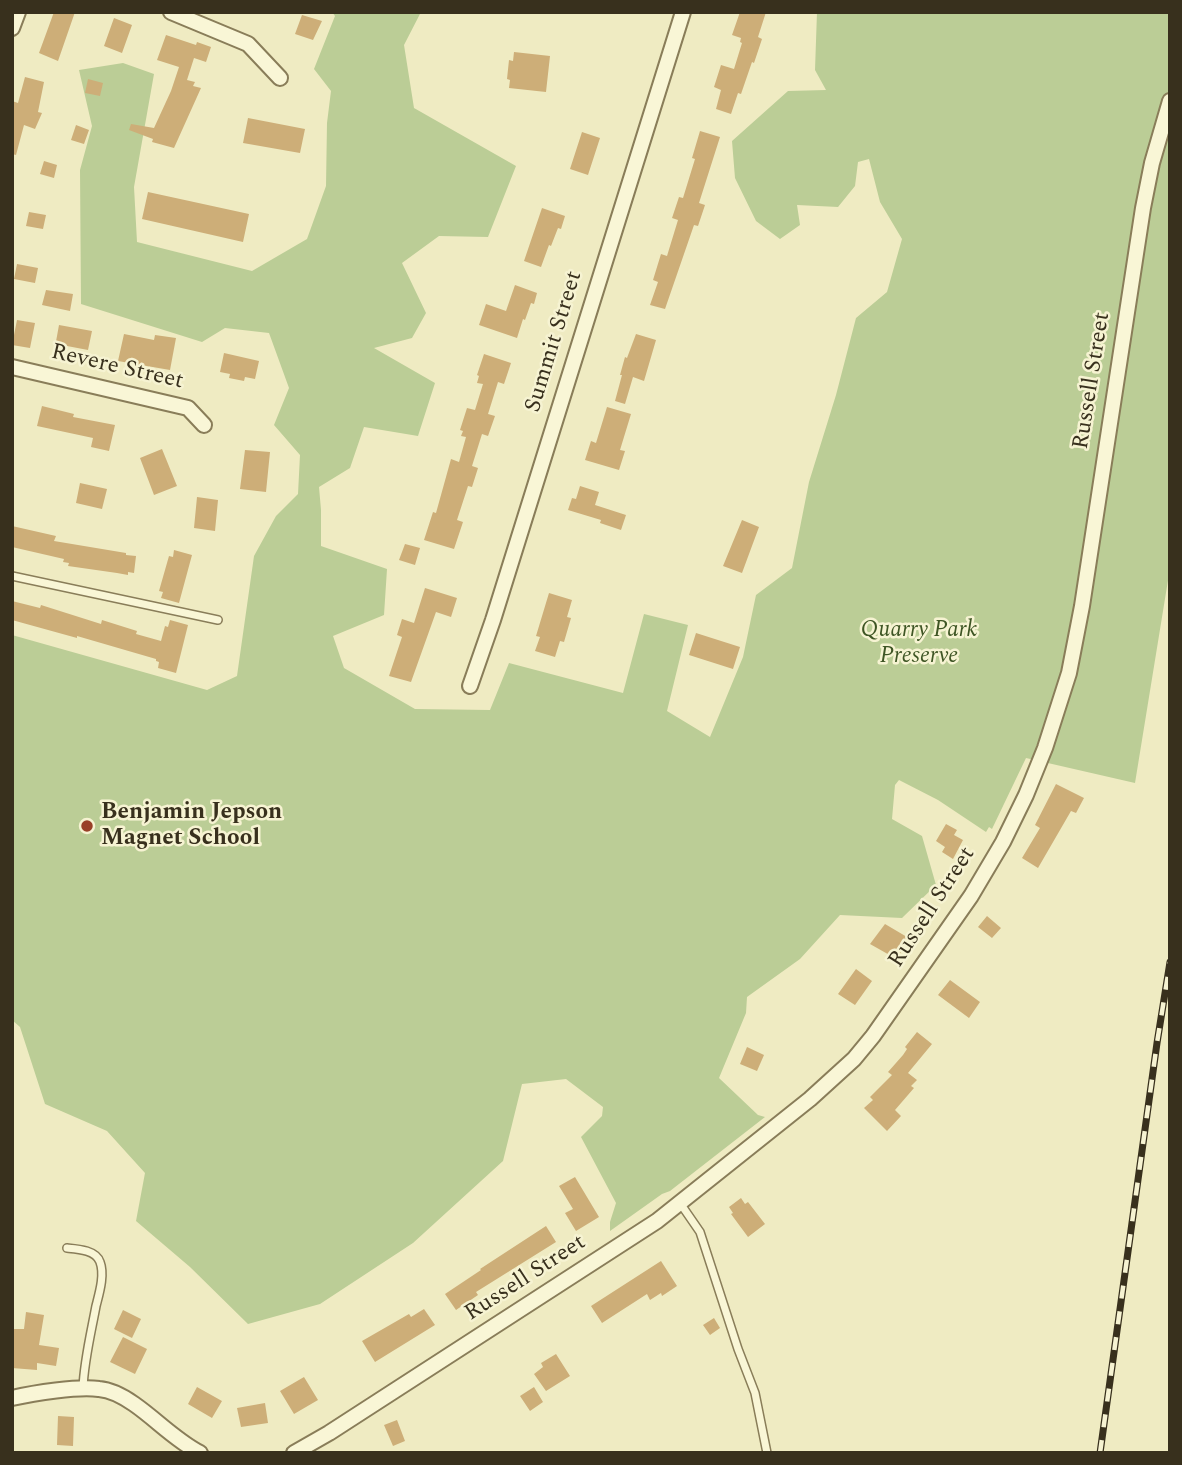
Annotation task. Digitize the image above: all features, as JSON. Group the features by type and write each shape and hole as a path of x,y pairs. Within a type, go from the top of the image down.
{"street":[{"path":"12,28 18,12"},
{"path":"171,12 248,44 280,78"},
{"name":"Summit Street","path":"470,686 682,12"},
{"name":"Russell Street","path":"294,1453 657,1221 810,1099 854,1059 891,1013 971,896 1003,842 1026,795 1054,723 1069,673 1143,208 1152,163 1170,101"},
{"name":"Revere Street","path":"12,367 188,408 204,425"},
{"path":"12,1398 83,1389 115,1392 200,1453"}],"lane":[{"path":"12,576 218,620"},
{"path":"680,1203 700,1232 755,1392 767,1453"},
{"path":"67,1248 95,1254 100,1262 99,1292 83,1389"}],"green space":[{"name":"Quarry Park Preserve","path":"332,12 421,12 404,45 414,108 516,166 488,237 439,236 402,263 426,313 412,338 374,348 435,383 418,436 364,427 350,468 319,487 321,546 387,569 384,615 333,636 344,668 415,709 490,710 509,663 623,693 644,614 688,625 667,711 710,737 743,657 756,595 792,568 809,482 856,318 887,292 902,239 880,202 869,159 858,162 855,186 838,207 797,205 800,225 780,239 756,221 735,178 732,141 788,91 826,90 815,70 817,12 1170,12 1170,568 1135,783 1026,758 992,829 989,827 986,832 938,800 899,780 895,785 892,819 922,836 936,885 902,918 840,915 800,959 747,997 746,1013 719,1078 758,1115 765,1117 670,1191 610,1231 616,1203 581,1137 602,1116 603,1107 566,1079 522,1084 503,1161 413,1243 320,1304 248,1324 190,1267 136,1221 145,1173 107,1131 45,1104 20,1027 12,1020 12,635 207,690 237,676 254,556 276,516 298,494 300,455 274,425 289,388 269,333 225,328 202,342 81,304 80,170 92,126 79,70 123,63 154,74 134,187 137,242 252,271 307,239 326,186 327,123 331,91 314,69 335,16"}],"building":[{"path":"54,12 75,12 58,61 39,53"},
{"path":"740,12 766,12 758,37 762,39 754,63 752,62 741,94 738,93 731,114 716,109 721,90 714,87 721,65 734,69 742,43 741,38 732,35"},
{"path":"302,15 322,21 313,40 295,34"},
{"path":"114,18 132,25 122,53 104,46"},
{"path":"166,35 211,47 206,62 194,58 187,80 195,82 193,86 201,88 174,148 152,142 153,139 129,130 131,124 154,128 171,91 179,67 157,60"},
{"path":"514,52 550,56 546,92 509,88 509,60 513,61"},
{"path":"25,77 44,82 38,112 42,113 35,129 24,125 16,155 12,154 12,101 18,103"},
{"path":"88,79 103,83 100,96 85,93"},
{"path":"248,118 305,129 300,153 243,143"},
{"path":"76,125 89,130 84,144 71,140"},
{"path":"700,131 720,137 699,203 705,205 698,226 694,225 665,309 650,305 658,282 653,280 661,254 667,256 678,220 672,218 679,197 683,198"},
{"path":"582,132 600,138 588,175 570,169"},
{"path":"44,161 57,165 54,178 40,174"},
{"path":"148,192 249,214 243,242 142,219"},
{"path":"542,208 565,216 561,229 558,228 551,246 549,245 541,267 524,261"},
{"path":"29,212 46,215 43,229 26,226"},
{"path":"17,264 38,268 35,283 14,279"},
{"path":"515,285 537,293 534,304 531,303 525,320 523,319 517,338 479,325 486,304 506,311"},
{"path":"46,290 73,294 70,311 42,305"},
{"path":"17,320 35,323 30,348 12,345"},
{"path":"59,325 92,331 88,350 55,347"},
{"path":"124,334 154,340 155,335 176,338 170,370 118,361"},
{"path":"636,334 656,340 644,381 633,377 625,404 615,401 625,357 627,358"},
{"path":"224,353 259,361 255,379 245,377 244,381 229,378 230,374 220,372"},
{"path":"484,354 511,363 504,384 498,382 488,414 495,416 488,436 482,434 472,466 478,468 472,487 468,486 457,520 463,522 454,549 424,540 433,512 436,513 451,459 459,462 466,437 461,436 463,431 460,430 467,408 475,410 483,384 477,383 477,375"},
{"path":"42,406 74,414 73,417 115,425 109,451 91,447 93,438 37,426"},
{"path":"607,407 631,414 620,450 625,451 619,470 585,460 591,441 596,443"},
{"path":"162,449 177,486 154,495 140,458"},
{"path":"245,450 270,452 266,492 240,489"},
{"path":"80,483 107,489 102,509 76,503"},
{"path":"580,486 599,492 595,505 626,515 621,530 600,523 601,520 568,510 572,498 576,499"},
{"path":"197,497 218,500 215,531 194,528"},
{"path":"742,520 759,527 742,573 723,566"},
{"path":"12,526 56,536 54,541 136,556 134,573 128,572 128,575 68,566 69,563 63,562 64,559 12,547"},
{"path":"405,544 420,548 415,565 399,560"},
{"path":"174,550 192,555 179,603 161,598 163,592 159,591 169,556 173,557"},
{"path":"425,588 457,598 451,617 436,612 411,682 389,676 402,637 397,635 402,619 414,623"},
{"path":"549,593 572,600 567,617 571,618 564,642 560,641 555,657 535,651 540,637 536,636"},
{"path":"12,601 40,608 41,605 101,624 102,620 161,641 165,626 168,627 170,620 188,625 176,673 158,668 159,662 156,659 12,620"},
{"path":"696,633 740,647 733,669 689,655"},
{"path":"1056,784 1084,798 1076,813 1071,811 1038,868 1022,858 1040,828 1035,825"},
{"path":"946,824 957,830 954,835 963,840 953,859 942,852 945,847 936,841"},
{"path":"987,916 1001,928 992,938 978,927"},
{"path":"885,924 907,937 899,955 896,953 893,957 870,944"},
{"path":"856,969 872,981 855,1005 838,994"},
{"path":"950,980 980,1002 969,1018 938,995"},
{"path":"917,1032 932,1044 908,1073 917,1080 911,1086 914,1088 895,1110 901,1116 887,1131 864,1108 873,1100 870,1097 892,1075 888,1072 903,1055 907,1049 905,1047"},
{"path":"747,1047 764,1055 757,1071 740,1064"},
{"path":"575,1177 599,1217 576,1231 565,1213 573,1209 559,1186"},
{"path":"741,1198 745,1204 748,1202 765,1224 748,1237 729,1207"},
{"path":"546,1226 556,1242 476,1292 478,1295 456,1310 445,1294"},
{"path":"661,1261 677,1286 650,1300 647,1294 602,1323 591,1306"},
{"path":"424,1309 435,1325 375,1362 362,1341 409,1314 411,1317"},
{"path":"123,1310 141,1319 132,1338 114,1329"},
{"path":"26,1312 44,1315 39,1345 59,1348 56,1366 37,1363 37,1370 12,1368 13,1329 24,1329"},
{"path":"714,1318 720,1328 710,1335 703,1325"},
{"path":"123,1337 147,1349 135,1374 110,1362"},
{"path":"556,1354 570,1376 546,1391 534,1374 543,1367 541,1363"},
{"path":"304,1377 318,1400 294,1414 280,1391"},
{"path":"197,1387 222,1401 212,1418 188,1404"},
{"path":"534,1387 543,1402 530,1411 520,1396"},
{"path":"265,1403 268,1423 241,1427 237,1408"},
{"path":"58,1416 74,1417 73,1446 57,1445"},
{"path":"397,1420 405,1441 393,1446 384,1425"}],"railway":[{"path":"1100,1453 1170,962"}],"place":[{"name":"Benjamin Jepson Magnet School","path":"87,826"}]}
